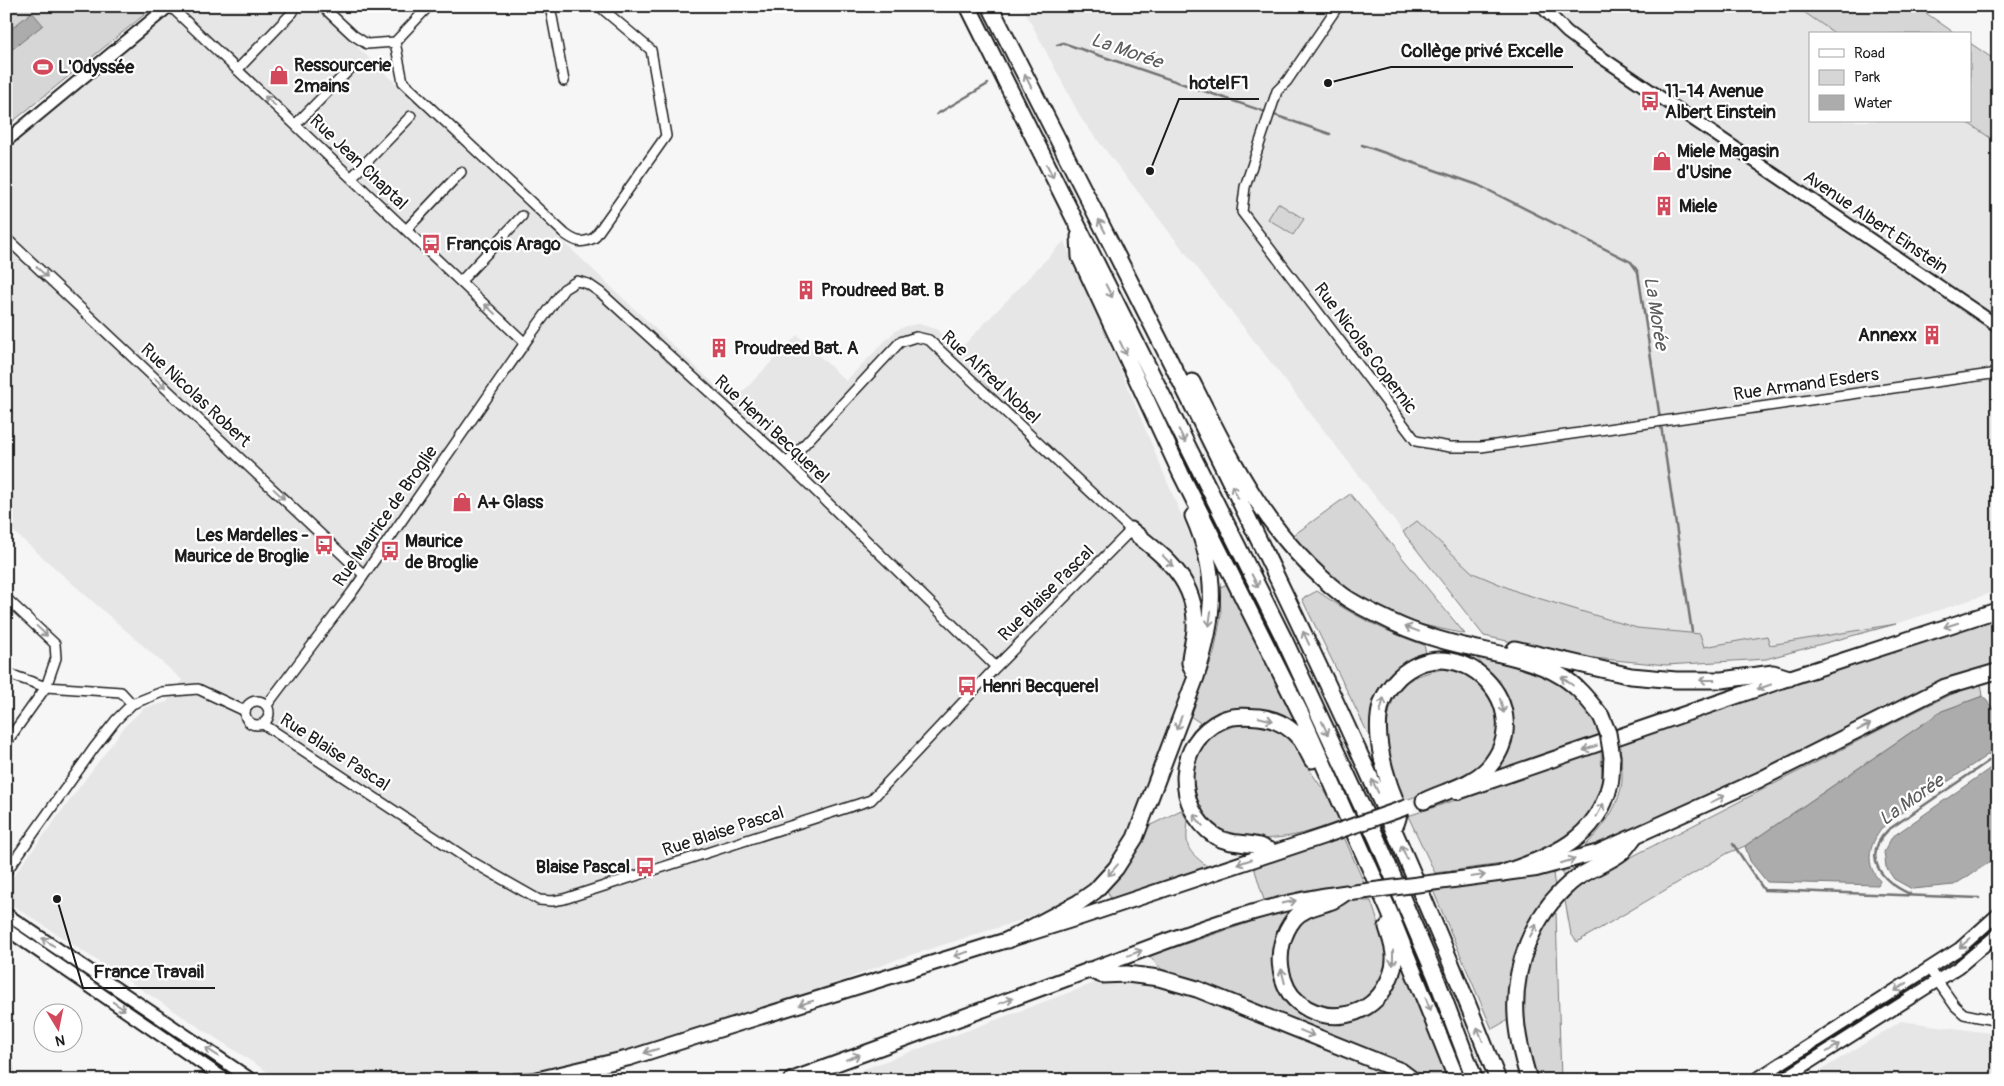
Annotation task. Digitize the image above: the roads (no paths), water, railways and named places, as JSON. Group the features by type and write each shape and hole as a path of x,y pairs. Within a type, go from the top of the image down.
{"highway":[{"path":"968,6 1079,232 1283,637 1377,839 1436,975 1475,1080"},
{"path":"990,6 1140,301 1300,624 1395,830 1461,986 1498,1080"},
{"path":"1079,232 1080,257 1181,474 1294,700 1327,771 1389,910 1457,1080"},
{"path":"1140,301 1154,309 1252,494 1274,527 1306,563 1343,596 1386,619 1458,644 1526,661 1560,676 1583,692 1601,716 1608,733 1612,758 1610,783 1602,809 1587,830 1552,854 1503,873"},
{"path":"1008,940 1078,903 1095,891 1116,868 1135,838 1196,677 1204,653 1211,617 1212,581 1207,553 1184,497 1181,474"},
{"path":"1131,530 1169,560 1186,585 1195,613 1195,631 1190,661 1196,677"},
{"path":"1458,644 1473,641 1631,676 1676,680 1722,680 1773,673 1789,678"},
{"path":"1395,830 1399,813 1384,770 1378,730 1382,702 1393,682 1408,669 1432,661 1456,662 1477,671 1498,692 1504,712 1504,736 1499,752 1488,768 1480,775 1424,801"},
{"path":"1273,852 1258,846 1238,845 1217,837 1202,826 1192,813 1185,793 1185,770 1193,747 1205,732 1222,720 1245,715 1267,718 1286,725 1301,740 1316,766 1327,771"},
{"path":"1530,1080 1523,1058 1516,1016 1519,978 1526,946 1538,922 1552,901 1570,883 1587,870 1621,853 1634,837"},
{"path":"1348,893 1308,909 1295,918 1283,939 1279,960 1284,983 1297,1002 1318,1013 1341,1016 1362,1010 1378,998 1389,980 1394,961 1386,925 1389,910"},
{"path":"1089,970 1102,974 1127,974 1159,978 1197,989 1401,1072 1413,1080"}],"main road":[{"path":"6,141 169,6"},
{"name":"Avenue Albert Einstein","path":"1541,6 1567,32 1595,53 1998,326"},
{"path":"514,1080 538,1079 629,1058 1008,940 1324,836 1424,801 1436,800 1789,678 1998,610"},
{"path":"791,1080 1149,947 1277,904 1554,866 1599,852 1759,780 1944,687 1998,670"},
{"path":"6,914 252,1080"},
{"path":"1755,1080 1959,949 1998,914"},
{"path":"6,929 224,1079"},
{"path":"1782,1080 1959,967 1998,934"}],"street":[{"name":"Rue Jean Chaptal","path":"169,6 352,177 525,343"},
{"path":"322,6 353,35 367,44 395,42 429,6"},
{"path":"550,6 564,81"},
{"path":"395,42 402,82 564,234 575,242 585,242 594,238 666,136 651,50 599,6"},
{"name":"Rue Nicolas Copernic","path":"1338,6 1287,81 1277,91 1244,186 1242,212 1416,441 1450,447 1482,447 1620,427"},
{"path":"237,70 293,12"},
{"path":"296,124 351,68"},
{"path":"352,177 411,116"},
{"path":"406,230 461,172"},
{"path":"461,281 522,216"},
{"name":"Rue Nicolas Robert","path":"6,238 364,575"},
{"name":"Rue Henri Becquerel","path":"525,343 564,289 577,281 588,284 601,293 786,463 996,667"},
{"name":"Rue Alfred Nobel","path":"786,463 900,342 916,336 929,340 1131,530"},
{"name":"Rue Maurice de Broglie","path":"267,705 364,575 525,343"},
{"name":"Rue Armand Esders","path":"1620,427 1998,374"},
{"name":"Rue Blaise Pascal","path":"263,724 469,860 539,900 552,901 652,872 871,800 996,667 1131,530"},
{"path":"6,598 55,644 56,658 46,687 6,743"},
{"path":"6,673 46,687 120,692 132,704"},
{"path":"6,872 94,748 116,720 132,704 162,692 198,689 245,711 248,722 256,725 263,724 270,716 267,705 260,701 252,702 245,711"},
{"path":"1929,969 1955,1006 1964,1014 1998,1022"},
{"path":"6,1053 9,1080"}],"water":[{"path":"32,12 43,25 10,51 12,28"},
{"path":"1983,696 1998,715 1998,748 1889,821 1883,827 1874,842 1870,857 1874,873 1880,881 1878,885 1767,882 1750,861 1745,846 1942,711"},
{"path":"1992,767 1998,772 1998,857 1954,885 1912,889 1894,879 1886,867 1884,852 1892,837"}],"waterway":[{"name":"La Morée","path":"1057,45 1063,43 1330,134"},
{"name":"La Morée","path":"937,114 988,84"},
{"name":"La Morée","path":"1362,145 1478,185 1631,262 1638,272 1692,632"},
{"name":"La Morée","path":"1910,894 1891,882 1878,867 1875,859 1880,840 1888,830 1996,756"},
{"name":"La Morée","path":"1733,844 1764,890 1979,898"}],"place":[{"name":"L'Odyssée","path":"43,67"},
{"name":"Ressourcerie 2mains","path":"279,75"},
{"name":"Collège privé Excelle","path":"1328,83"},
{"name":"11-14 Avenue Albert Einstein","path":"1650,101"},
{"name":"Miele Magasin d'Usine","path":"1662,161"},
{"name":"hotelF1","path":"1150,171"},
{"name":"Miele","path":"1664,206"},
{"name":"François Arago","path":"431,244"},
{"name":"Proudreed Bat. B","path":"806,290"},
{"name":"Annexx","path":"1932,335"},
{"name":"Proudreed Bat. A","path":"719,348"},
{"name":"A+ Glass","path":"462,502"},
{"name":"Les Mardelles - Maurice de Broglie","path":"324,545"},
{"name":"Maurice de Broglie","path":"390,551"},
{"name":"Henri Becquerel","path":"967,686"},
{"name":"Blaise Pascal","path":"645,867"},
{"name":"France Travail","path":"57,899"}]}
